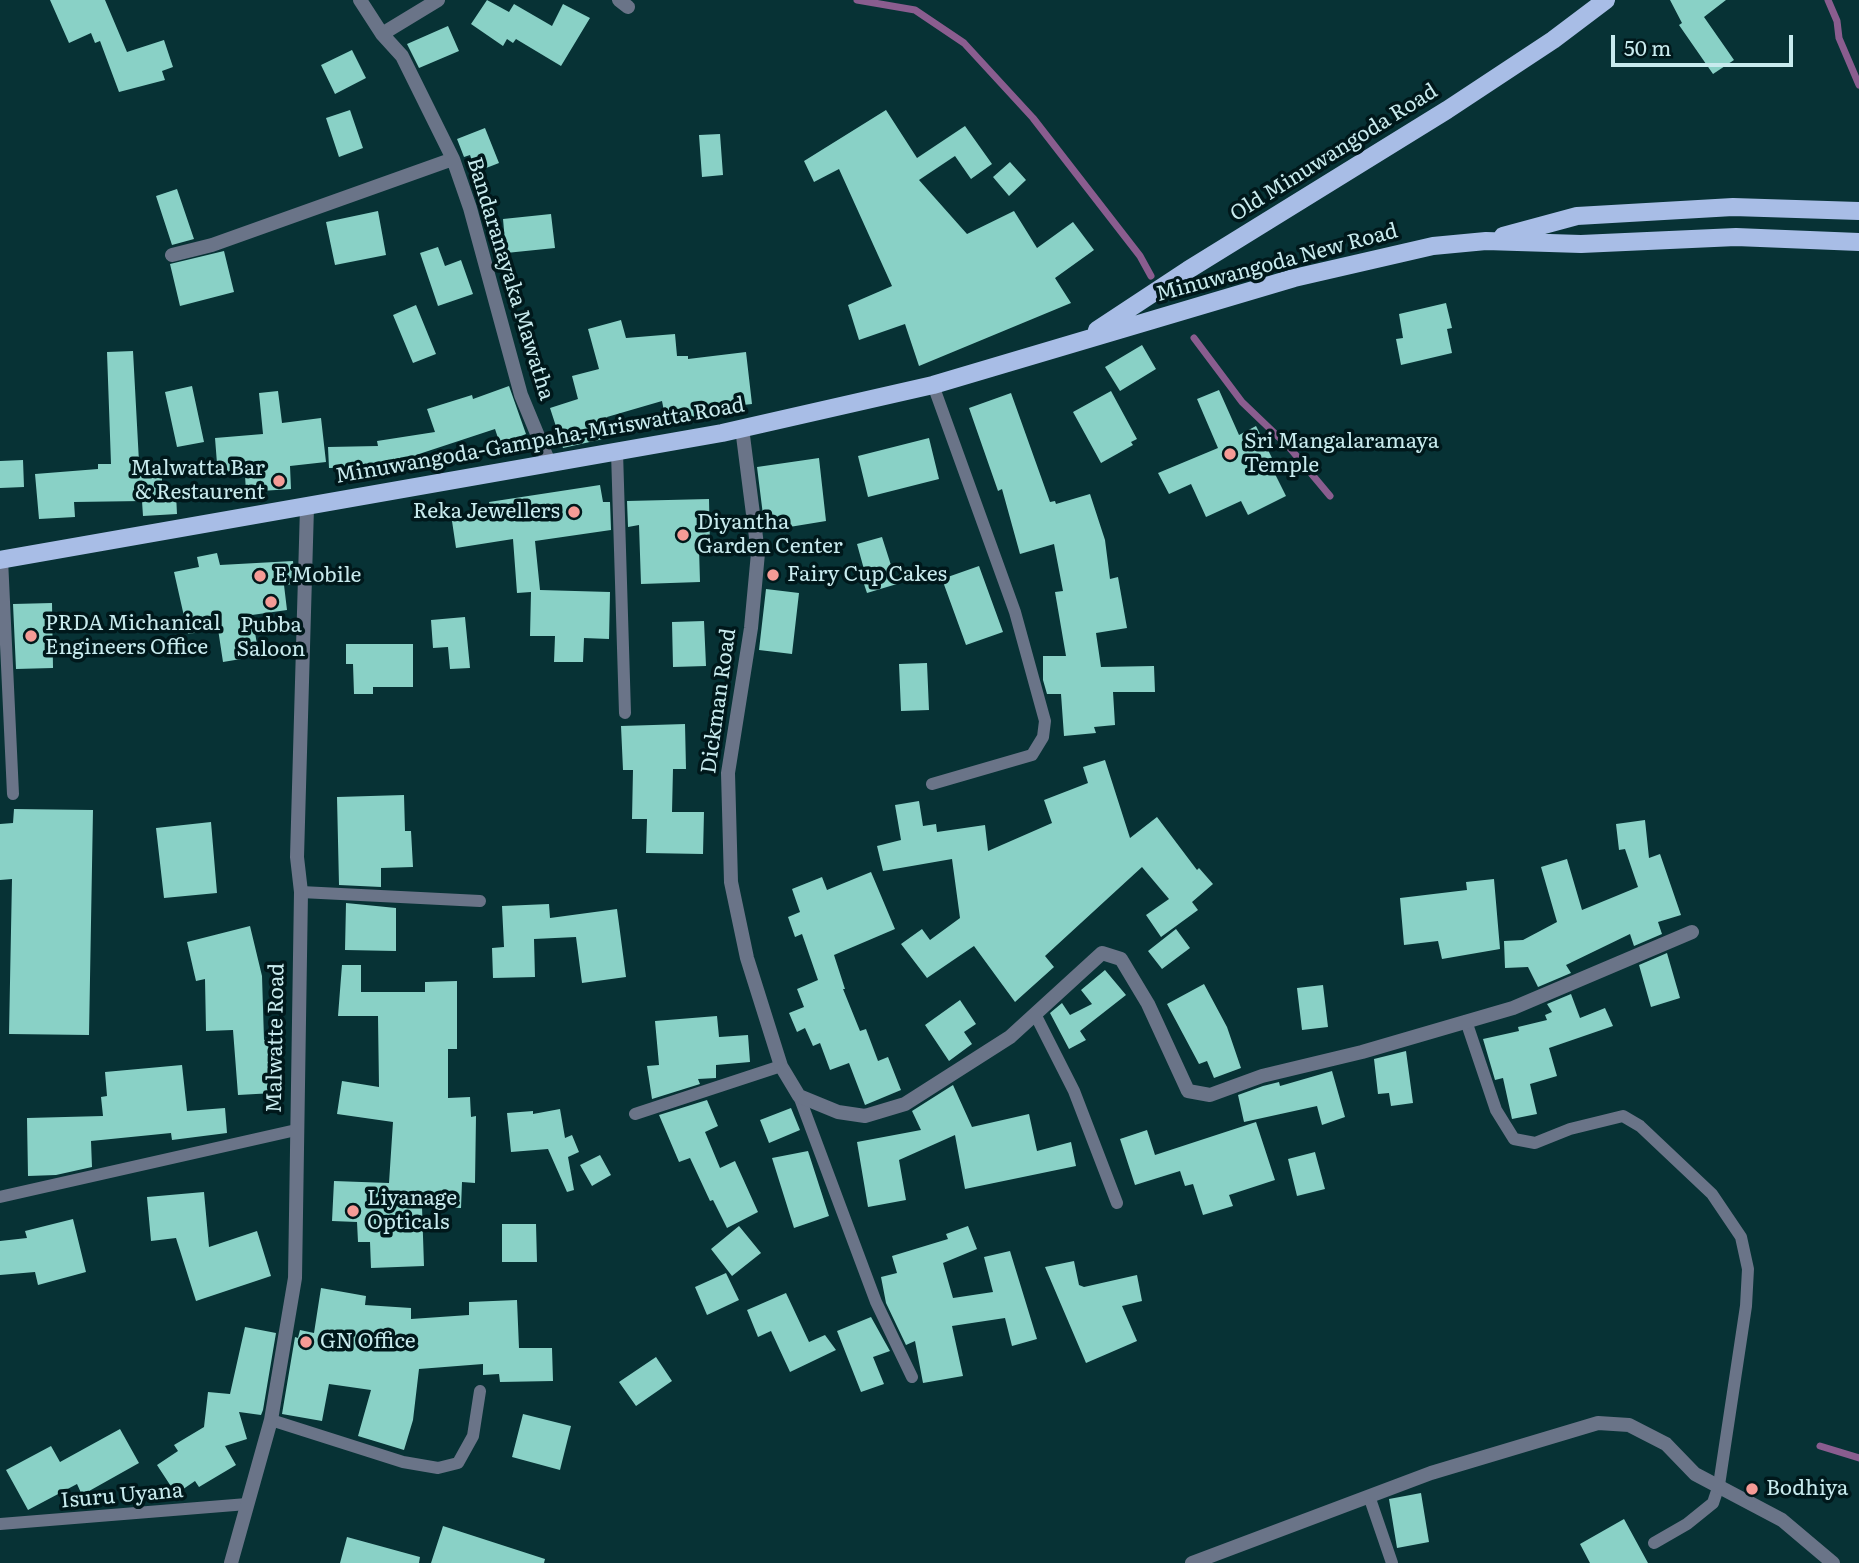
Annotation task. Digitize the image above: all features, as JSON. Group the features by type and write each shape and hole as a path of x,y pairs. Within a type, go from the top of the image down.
{"main road":[{"name":"Old Minuwangoda Road","path":"1083,340 1188,270 1447,110 1553,40 1606,0"},
{"name":"Minuwangoda New Road","path":"1486,241 1577,215 1733,207 1859,212"},
{"name":"Minuwangoda New Road","path":"1083,340 1356,262 1433,246 1486,241 1581,244 1736,237 1859,242"},
{"name":"Minuwangoda-Gampaha-Mriswatta Road","path":"1,560 550,465 742,428 933,385 1083,340"}],"street":[{"name":"Bandaranayaka Mawatha","path":"360,0 382,34 402,56 453,159 470,208 521,395 550,465"},
{"path":"382,34 438,0"},
{"path":"172,255 212,245 453,159"},
{"name":"Dickman Road","path":"742,428 758,553 751,628 728,773 731,882 747,958 781,1066 799,1096"},
{"name":"Malwatte Road","path":"231,1563 271,1420 295,1278 301,892 297,857 307,507"},
{"path":"799,1096 838,1112 865,1116 905,1104 1010,1037 1102,953 1121,959 1148,1004 1188,1091 1210,1095 1262,1076 1513,1008 1692,932"},
{"path":"1192,1563 1431,1473 1598,1423 1629,1425 1666,1444 1695,1474 1782,1520 1833,1563"}],"lane":[{"path":"932,784 1032,755 1044,737 1045,721 1015,612 933,385"},
{"path":"617,452 625,713"},
{"path":"1,560 13,794"},
{"path":"301,892 481,901"},
{"path":"1035,1014 1074,1091 1117,1203"},
{"path":"1466,1021 1496,1110 1514,1139 1535,1143 1570,1129 1623,1116 1640,1126 1712,1194 1741,1237 1748,1269 1746,1306 1719,1485 1713,1503 1687,1524 1654,1543"},
{"path":"635,1114 781,1066"},
{"path":"799,1096 876,1302 912,1377"},
{"path":"0,1197 296,1130"},
{"path":"271,1420 403,1462 438,1468 458,1463 473,1436 480,1391"},
{"path":"1369,1496 1392,1563"},
{"name":"Isuru Uyana","path":"0,1524 247,1504"}],"building":[{"path":"50,0 105,0 127,52 164,40 173,67 162,71 165,80 119,92 100,41 95,43 91,33 69,43"},
{"path":"487,0 509,12 514,4 552,26 563,4 590,18 561,66 516,39 513,43 507,39 503,46 471,24"},
{"path":"1670,0 1726,0 1704,17 1734,60 1713,74 1679,25 1682,23"},
{"path":"448,26 459,51 419,68 407,44"},
{"path":"352,50 366,78 335,94 321,65"},
{"path":"350,110 363,148 339,157 326,118"},
{"path":"886,110 917,158 965,126 992,164 971,179 955,156 919,180 967,234 1014,211 1037,248 1073,222 1094,250 1055,278 1071,303 919,366 905,324 859,340 848,305 892,286 839,169 814,182 804,161"},
{"path":"485,128 499,163 481,170 476,159 472,161 470,155 464,157 457,139"},
{"path":"720,134 723,175 702,177 699,135"},
{"path":"1010,162 1026,180 1009,196 993,177"},
{"path":"177,189 194,239 172,245 156,196"},
{"path":"378,211 386,255 335,265 326,222"},
{"path":"551,214 555,248 506,253 503,219"},
{"path":"438,247 445,266 461,260 473,294 438,306 420,253"},
{"path":"224,251 234,292 180,306 170,264"},
{"path":"1446,303 1452,328 1447,329 1452,353 1401,365 1396,339 1403,338 1399,314"},
{"path":"416,305 436,354 413,363 393,315"},
{"path":"621,320 626,338 675,334 677,356 688,356 688,359 746,352 752,404 716,408 717,417 667,427 662,401 607,417 612,437 563,448 550,408 578,399 572,376 599,369 588,329"},
{"path":"1142,345 1156,369 1120,391 1105,367"},
{"path":"133,351 139,462 162,462 162,495 176,494 177,514 143,516 142,501 74,502 75,517 39,519 35,474 98,469 98,464 111,464 107,352"},
{"path":"192,386 204,442 177,447 165,392"},
{"path":"509,386 526,434 500,444 495,429 416,455 418,466 381,471 381,468 329,468 328,447 378,446 377,441 435,432 427,409 472,395 473,399"},
{"path":"1219,390 1239,435 1256,426 1278,470 1274,472 1286,496 1248,515 1241,501 1206,517 1191,484 1169,494 1158,473 1218,448 1197,399"},
{"path":"278,391 282,423 321,418 326,462 290,466 291,489 246,492 245,475 218,476 215,438 263,434 259,393"},
{"path":"1111,391 1137,439 1131,442 1133,445 1101,463 1073,412"},
{"path":"1011,393 1050,502 1055,501 1056,504 1090,494 1105,540 1110,579 1118,577 1127,628 1096,633 1101,667 1154,666 1155,692 1113,692 1115,725 1094,727 1096,733 1064,736 1061,694 1047,694 1043,680 1043,656 1066,656 1055,592 1063,591 1054,544 1020,554 1002,489 998,491 969,408"},
{"path":"929,438 939,479 868,497 858,456"},
{"path":"819,458 826,521 765,531 757,467"},
{"path":"23,460 24,487 0,488 0,461"},
{"path":"600,485 603,502 610,502 611,530 535,541 540,590 610,592 609,639 584,638 583,662 554,662 555,636 530,636 531,592 517,593 513,539 456,548 452,521 491,516 489,502"},
{"name":"Diyantha Garden Center","path":"709,499 710,548 699,548 700,582 641,584 639,525 628,527 627,501"},
{"path":"882,537 897,584 867,593 861,575 865,573 857,544"},
{"path":"217,553 220,565 293,561 295,584 284,585 287,610 252,615 259,656 223,662 218,629 188,634 174,572 199,567 197,557"},
{"path":"979,566 1003,632 966,645 942,579"},
{"path":"766,589 799,593 792,654 759,650"},
{"name":"PRDA Michanical Engineers Office","path":"52,603 53,668 16,669 13,604"},
{"path":"465,617 470,668 450,669 448,647 433,648 431,620"},
{"path":"704,621 706,666 673,667 672,622"},
{"path":"346,644 413,644 413,687 373,687 373,694 354,694 353,664 346,664"},
{"path":"927,663 929,710 901,711 899,664"},
{"path":"685,724 686,769 673,769 672,812 704,812 703,854 646,853 647,819 632,819 633,770 623,770 621,726"},
{"path":"1105,760 1130,838 1157,817 1197,870 1199,868 1213,884 1192,902 1198,910 1161,937 1146,915 1169,899 1142,867 1045,956 1054,967 1015,1002 974,946 927,978 901,944 922,929 930,940 960,918 952,859 883,871 877,846 901,840 895,805 919,801 923,826 936,824 937,832 985,825 988,851 1052,823 1044,800 1088,783 1083,767"},
{"path":"404,795 405,831 411,831 413,867 381,868 381,887 339,885 337,797"},
{"path":"14,809 93,810 89,1035 9,1034 12,879 0,880 0,824 13,823"},
{"path":"1645,820 1649,858 1660,854 1681,915 1658,922 1662,934 1634,946 1630,934 1566,965 1571,973 1538,987 1528,967 1505,968 1504,941 1523,940 1557,922 1541,867 1567,859 1582,910 1638,887 1625,849 1619,850 1616,824"},
{"path":"211,822 217,893 164,898 156,828"},
{"path":"871,872 895,929 834,955 843,989 860,1031 866,1029 878,1061 888,1057 901,1090 865,1105 849,1063 830,1070 820,1043 813,1046 805,1028 797,1032 789,1013 804,1007 797,989 818,980 802,934 795,937 788,917 800,912 792,889 822,877 827,890"},
{"path":"1494,879 1500,949 1442,959 1438,941 1404,945 1400,898 1467,890 1466,882"},
{"path":"346,903 396,908 396,951 345,950"},
{"path":"549,904 550,918 617,909 626,977 582,983 576,937 534,939 535,977 493,978 492,948 504,947 502,906"},
{"path":"250,926 262,976 264,1040 269,1039 274,1093 238,1095 233,1030 206,1031 205,979 196,981 187,942"},
{"path":"1176,929 1190,948 1162,969 1148,951"},
{"path":"1667,953 1680,998 1651,1007 1639,965"},
{"path":"342,965 361,965 361,992 425,992 425,982 457,981 457,1049 448,1049 448,1098 470,1097 471,1117 476,1116 475,1183 462,1182 461,1208 422,1207 424,1266 371,1268 370,1242 358,1242 357,1222 332,1221 334,1181 389,1183 393,1122 337,1114 342,1081 379,1087 378,1016 338,1016"},
{"path":"1105,970 1126,995 1080,1031 1086,1040 1069,1049 1050,1013 1062,1003 1070,1015 1092,1004 1081,990"},
{"path":"1204,984 1227,1027 1241,1068 1214,1078 1207,1061 1199,1064 1167,1004"},
{"path":"1323,985 1328,1027 1302,1030 1297,988"},
{"path":"1571,994 1580,1018 1605,1008 1613,1026 1549,1048 1557,1076 1530,1084 1537,1114 1512,1119 1503,1078 1495,1080 1483,1039 1519,1031 1518,1027 1547,1020 1545,1015 1552,1012 1547,1004"},
{"path":"960,1000 976,1024 964,1032 972,1044 949,1061 925,1025"},
{"path":"717,1016 719,1037 748,1035 750,1062 716,1065 716,1078 698,1079 700,1084 652,1099 647,1066 659,1065 655,1021"},
{"path":"1406,1051 1413,1103 1391,1106 1389,1093 1378,1094 1374,1059"},
{"path":"182,1065 187,1111 225,1108 227,1133 172,1140 171,1133 91,1141 92,1167 56,1175 28,1176 27,1118 103,1116 101,1097 107,1096 105,1072"},
{"path":"1332,1071 1345,1117 1322,1125 1317,1106 1244,1122 1238,1095 1263,1086 1279,1082 1280,1086"},
{"path":"953,1085 972,1127 1029,1114 1037,1151 1071,1142 1076,1166 965,1189 955,1135 899,1160 906,1200 868,1207 857,1142 921,1130 912,1111"},
{"path":"707,1100 718,1126 705,1132 720,1168 735,1161 758,1212 727,1228 713,1200 710,1201 690,1158 679,1162 659,1115"},
{"path":"791,1108 800,1130 769,1143 760,1120"},
{"path":"560,1109 565,1138 572,1135 579,1152 568,1157 574,1190 567,1192 548,1149 511,1152 507,1113 533,1111 533,1114"},
{"path":"1256,1122 1275,1180 1229,1195 1233,1206 1203,1215 1193,1184 1185,1186 1180,1171 1135,1185 1120,1139 1147,1130 1155,1155"},
{"path":"808,1151 829,1216 794,1228 772,1158"},
{"path":"1315,1152 1325,1189 1297,1196 1288,1159"},
{"path":"600,1155 611,1175 592,1186 580,1165"},
{"path":"204,1192 209,1247 257,1231 271,1276 196,1301 176,1238 151,1241 147,1197"},
{"path":"73,1219 86,1272 38,1285 35,1272 0,1275 0,1241 27,1238 25,1231"},
{"path":"502,1224 536,1224 537,1262 502,1262"},
{"path":"739,1226 761,1253 732,1276 711,1249"},
{"path":"968,1226 977,1249 943,1263 953,1298 993,1292 984,1257 1010,1251 1037,1339 1012,1346 1005,1318 952,1326 963,1376 923,1383 915,1341 906,1345 886,1303 881,1277 897,1273 892,1256 948,1239 946,1234"},
{"path":"1074,1261 1079,1285 1084,1287 1137,1275 1142,1301 1122,1306 1137,1341 1086,1363 1045,1267"},
{"path":"726,1273 739,1300 707,1315 695,1287"},
{"path":"321,1288 366,1296 365,1305 411,1308 411,1319 469,1315 469,1302 517,1300 519,1348 552,1348 553,1381 500,1382 499,1374 483,1375 483,1364 419,1369 413,1420 404,1450 358,1436 371,1390 329,1384 322,1421 282,1414 295,1337 298,1338 300,1330 314,1333"},
{"path":"786,1293 809,1342 825,1335 836,1350 790,1372 771,1331 758,1337 747,1310"},
{"path":"871,1317 890,1351 873,1357 884,1384 861,1392 837,1331"},
{"path":"245,1327 276,1333 261,1415 239,1412 247,1439 225,1446 236,1465 199,1487 195,1481 176,1494 157,1465 178,1451 174,1445 204,1427 208,1392 230,1394"},
{"path":"656,1357 672,1381 636,1406 619,1382"},
{"path":"523,1414 571,1426 560,1470 512,1457"},
{"path":"120,1429 139,1463 82,1495 77,1484 28,1510 6,1470 51,1446 60,1462"},
{"path":"1421,1493 1429,1542 1397,1548 1389,1499"},
{"path":"1624,1519 1648,1563 1590,1563 1580,1544"},
{"path":"443,1526 545,1559 544,1563 431,1563"},
{"path":"347,1537 420,1557 419,1563 340,1563"}],"waterway":[{"path":"857,0 915,10 964,43 1033,118 1140,256 1151,276"},
{"path":"1828,0 1837,21 1839,38 1859,85"},
{"path":"1194,338 1242,402 1289,447 1330,496"},
{"path":"1820,1446 1859,1458"}],"place":[{"name":"Sri Mangalaramaya Temple","path":"1230,454"},
{"name":"Malwatta Bar & Restaurent","path":"279,481"},
{"name":"Reka Jewellers","path":"574,512"},
{"name":"Diyantha Garden Center","path":"683,535"},
{"name":"Fairy Cup Cakes","path":"773,575"},
{"name":"E Mobile","path":"260,576"},
{"name":"Pubba Saloon","path":"271,602"},
{"name":"PRDA Michanical Engineers Office","path":"31,636"},
{"name":"Liyanage Opticals","path":"353,1211"},
{"name":"GN Office","path":"306,1342"},
{"name":"Bodhiya","path":"1752,1489"}]}
